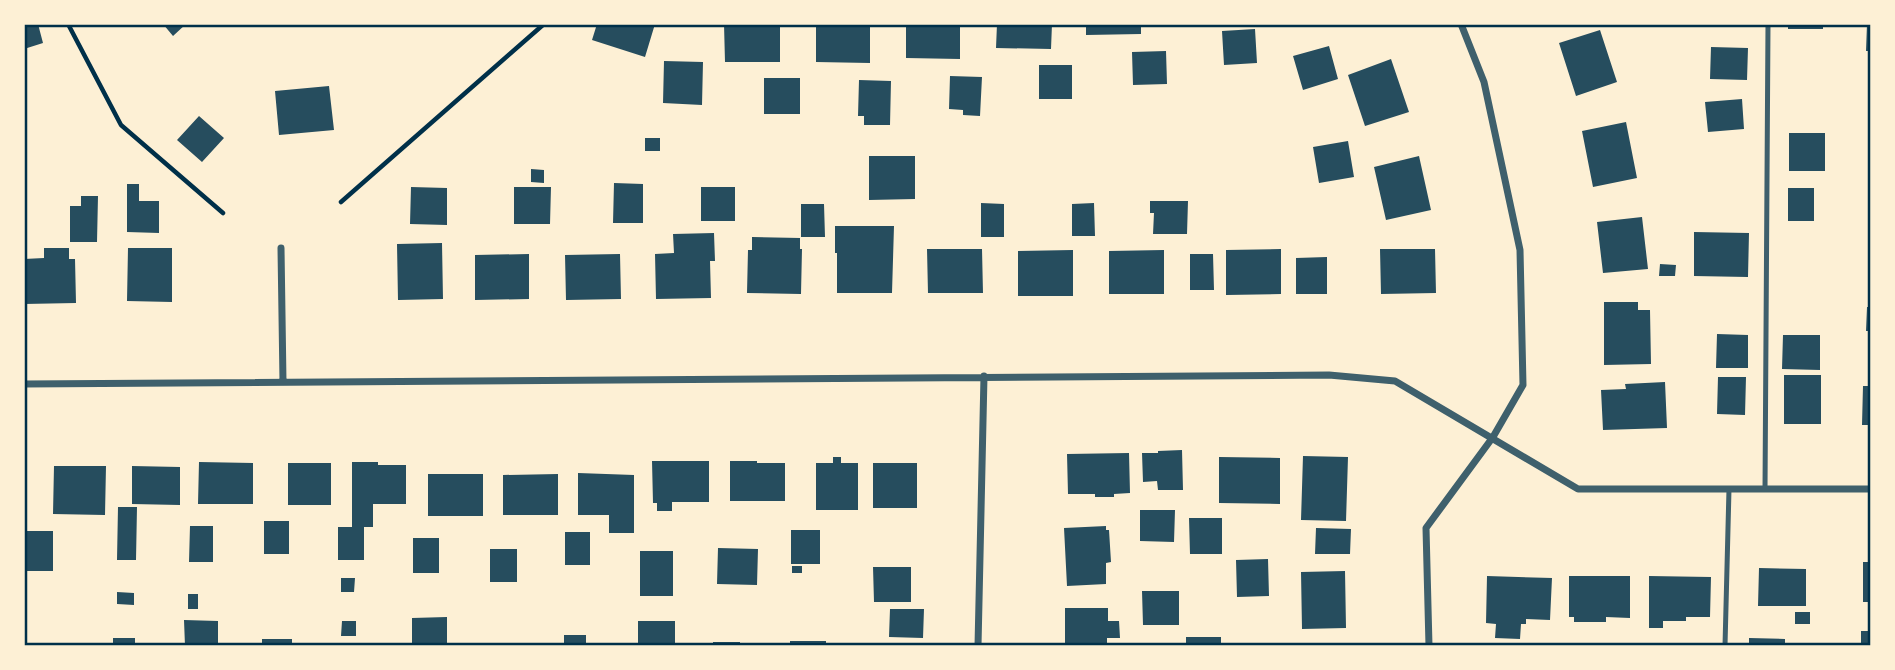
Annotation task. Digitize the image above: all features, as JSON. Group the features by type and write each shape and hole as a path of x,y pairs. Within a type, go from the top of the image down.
{"street":[{"path":"1429,646 1426,528 1493,438 1523,385 1520,250 1484,82 1461,24"},
{"path":"281,248 283,382"},
{"path":"24,384 1329,375 1395,381 1578,489 1871,489"},
{"path":"978,646 984,376"}],"lane":[{"path":"1765,489 1768,24"},
{"path":"1725,646 1730,489"}],"path":[{"path":"68,24 121,125 223,214"},
{"path":"341,202 544,24"}],"building":[{"path":"24,24 38,24 43,43 24,49"},
{"path":"163,24 186,24 173,36"},
{"path":"597,24 655,24 645,57 592,40"},
{"path":"724,24 780,24 780,62 725,62"},
{"path":"816,24 870,24 870,63 816,62"},
{"path":"906,24 960,24 960,59 906,58"},
{"path":"997,24 1052,24 1051,49 996,48"},
{"path":"1086,24 1141,24 1141,34 1086,35"},
{"path":"1788,24 1823,24 1823,29 1788,29"},
{"path":"1867,24 1870,24 1870,51 1866,51"},
{"path":"1255,29 1257,63 1224,65 1222,31"},
{"path":"1600,30 1617,82 1576,96 1559,43"},
{"path":"1329,46 1338,79 1303,90 1293,56"},
{"path":"1711,47 1748,48 1747,80 1710,79"},
{"path":"1166,51 1167,84 1133,85 1132,52"},
{"path":"1391,59 1409,112 1365,126 1348,75"},
{"path":"664,61 703,62 702,105 663,103"},
{"path":"1039,65 1072,65 1072,99 1039,99"},
{"path":"950,76 982,77 980,116 963,115 963,110 949,109"},
{"path":"764,78 800,78 800,114 764,114"},
{"path":"859,80 891,81 890,125 864,125 864,116 858,116"},
{"path":"329,86 334,130 279,135 275,91"},
{"path":"1742,99 1744,129 1708,132 1705,102"},
{"path":"199,116 224,138 202,162 177,140"},
{"path":"1626,122 1637,178 1593,187 1582,131"},
{"path":"1789,133 1825,133 1825,171 1789,171"},
{"path":"645,138 660,138 660,151 645,151"},
{"path":"1348,141 1354,177 1319,183 1313,147"},
{"path":"869,156 915,156 915,199 869,200"},
{"path":"1419,156 1431,210 1386,220 1374,167"},
{"path":"531,169 544,170 544,183 531,182"},
{"path":"614,183 643,184 643,223 613,223"},
{"path":"127,184 139,184 139,201 159,201 159,233 127,232"},
{"path":"411,187 447,188 447,225 410,224"},
{"path":"514,187 551,187 550,224 514,224"},
{"path":"701,187 735,187 735,221 701,221"},
{"path":"1788,188 1814,188 1814,221 1788,221"},
{"path":"81,196 98,196 97,242 70,242 70,206 81,206"},
{"path":"1150,201 1188,201 1187,234 1153,234 1154,213 1150,213"},
{"path":"981,203 1004,204 1004,237 981,237"},
{"path":"1094,203 1095,236 1072,236 1072,204"},
{"path":"801,204 824,204 825,237 801,237"},
{"path":"1642,217 1648,269 1603,273 1597,222"},
{"path":"835,226 894,226 892,293 837,293"},
{"path":"1694,232 1749,233 1748,277 1694,276"},
{"path":"714,233 715,261 710,261 711,298 656,299 655,254 674,253 673,234"},
{"path":"752,237 800,238 801,294 747,293 748,250 752,250"},
{"path":"442,243 443,299 398,300 397,244"},
{"path":"44,248 69,248 69,259 75,259 76,303 24,304 24,259 44,258"},
{"path":"128,248 172,248 172,302 127,301"},
{"path":"927,249 982,249 983,293 928,293"},
{"path":"1281,249 1281,294 1226,295 1226,250"},
{"path":"1380,249 1435,249 1436,293 1381,294"},
{"path":"1073,250 1073,296 1018,296 1018,251"},
{"path":"1164,250 1164,294 1109,294 1109,251"},
{"path":"529,254 529,299 475,300 475,255"},
{"path":"620,254 621,299 566,300 565,255"},
{"path":"1190,254 1213,254 1214,290 1190,290"},
{"path":"1327,257 1327,294 1296,294 1296,258"},
{"path":"1660,264 1676,265 1675,276 1659,276"},
{"path":"1604,302 1638,302 1638,310 1650,310 1651,364 1604,365"},
{"path":"1867,307 1870,307 1870,331 1866,331"},
{"path":"1717,334 1748,335 1748,368 1716,368"},
{"path":"1783,335 1820,335 1820,370 1782,369"},
{"path":"1784,375 1821,375 1821,424 1784,424"},
{"path":"1718,377 1746,377 1745,415 1717,414"},
{"path":"1665,382 1667,428 1603,430 1601,390 1626,389 1625,384"},
{"path":"1863,386 1870,386 1870,425 1862,425"},
{"path":"1182,450 1183,490 1158,490 1157,481 1143,482 1142,453"},
{"path":"1129,453 1130,493 1114,494 1114,497 1068,494 1067,454"},
{"path":"1303,456 1348,457 1346,521 1301,520"},
{"path":"833,457 841,457 841,463 858,463 858,510 816,510 816,463 833,463"},
{"path":"1219,457 1280,458 1280,504 1219,503"},
{"path":"652,461 709,461 709,502 672,502 672,511 657,511 657,503 653,503"},
{"path":"730,461 785,463 785,501 730,501"},
{"path":"199,462 253,463 253,504 198,504"},
{"path":"352,462 406,465 406,504 373,504 373,527 364,527 364,560 338,560 338,527 352,527"},
{"path":"288,463 331,463 331,505 288,505"},
{"path":"873,463 917,463 917,508 873,508"},
{"path":"54,466 106,466 105,515 53,514"},
{"path":"132,466 180,467 180,505 132,504"},
{"path":"578,473 634,475 634,533 609,533 609,515 578,515"},
{"path":"428,474 483,474 483,516 428,516"},
{"path":"558,474 558,515 503,515 503,475"},
{"path":"118,507 137,507 136,560 117,560"},
{"path":"1140,510 1175,510 1174,542 1140,541"},
{"path":"1189,518 1222,518 1222,554 1190,554"},
{"path":"264,521 289,521 289,554 264,554"},
{"path":"190,526 213,526 213,562 189,562"},
{"path":"1106,526 1106,530 1109,530 1111,562 1106,563 1106,584 1067,586 1064,528"},
{"path":"1316,528 1351,529 1350,554 1315,554"},
{"path":"791,530 820,530 820,564 791,564"},
{"path":"24,531 53,531 53,571 24,571"},
{"path":"565,532 590,532 590,565 565,565"},
{"path":"413,538 439,538 439,573 413,573"},
{"path":"718,548 758,549 757,585 717,584"},
{"path":"490,549 517,549 517,582 490,582"},
{"path":"640,551 673,551 673,596 640,596"},
{"path":"1268,559 1269,596 1237,597 1236,560"},
{"path":"1863,562 1870,562 1870,602 1863,602"},
{"path":"792,566 802,566 802,573 792,573"},
{"path":"873,567 911,567 911,602 874,602"},
{"path":"1759,568 1806,569 1806,606 1758,606"},
{"path":"1345,571 1346,628 1302,629 1301,572"},
{"path":"1487,576 1552,578 1550,620 1526,619 1526,624 1521,624 1520,639 1495,638 1496,624 1486,623"},
{"path":"1569,576 1630,576 1630,618 1606,617 1606,622 1574,622 1574,617 1569,617"},
{"path":"1649,576 1711,577 1710,617 1663,621 1663,628 1649,628"},
{"path":"341,578 355,578 354,592 341,592"},
{"path":"1142,591 1179,591 1179,625 1143,625"},
{"path":"117,592 134,593 134,605 117,604"},
{"path":"188,594 198,594 198,609 188,609"},
{"path":"1065,608 1108,608 1108,621 1119,621 1120,638 1107,638 1107,646 1065,646"},
{"path":"890,609 924,609 923,638 889,637"},
{"path":"1795,612 1810,612 1810,624 1795,624"},
{"path":"447,617 447,646 412,646 412,618"},
{"path":"184,620 218,621 218,646 185,646"},
{"path":"342,621 356,621 356,636 341,636"},
{"path":"638,621 675,621 675,646 638,646"},
{"path":"1861,631 1870,631 1870,646 1861,646"},
{"path":"564,635 586,635 586,646 564,646"},
{"path":"1186,637 1221,637 1221,646 1186,646"},
{"path":"113,638 135,638 135,646 113,646"},
{"path":"1749,638 1785,639 1785,646 1749,646"},
{"path":"262,639 292,639 292,646 262,646"},
{"path":"790,641 826,641 826,646 790,646"},
{"path":"713,642 740,642 740,646 713,646"}]}
